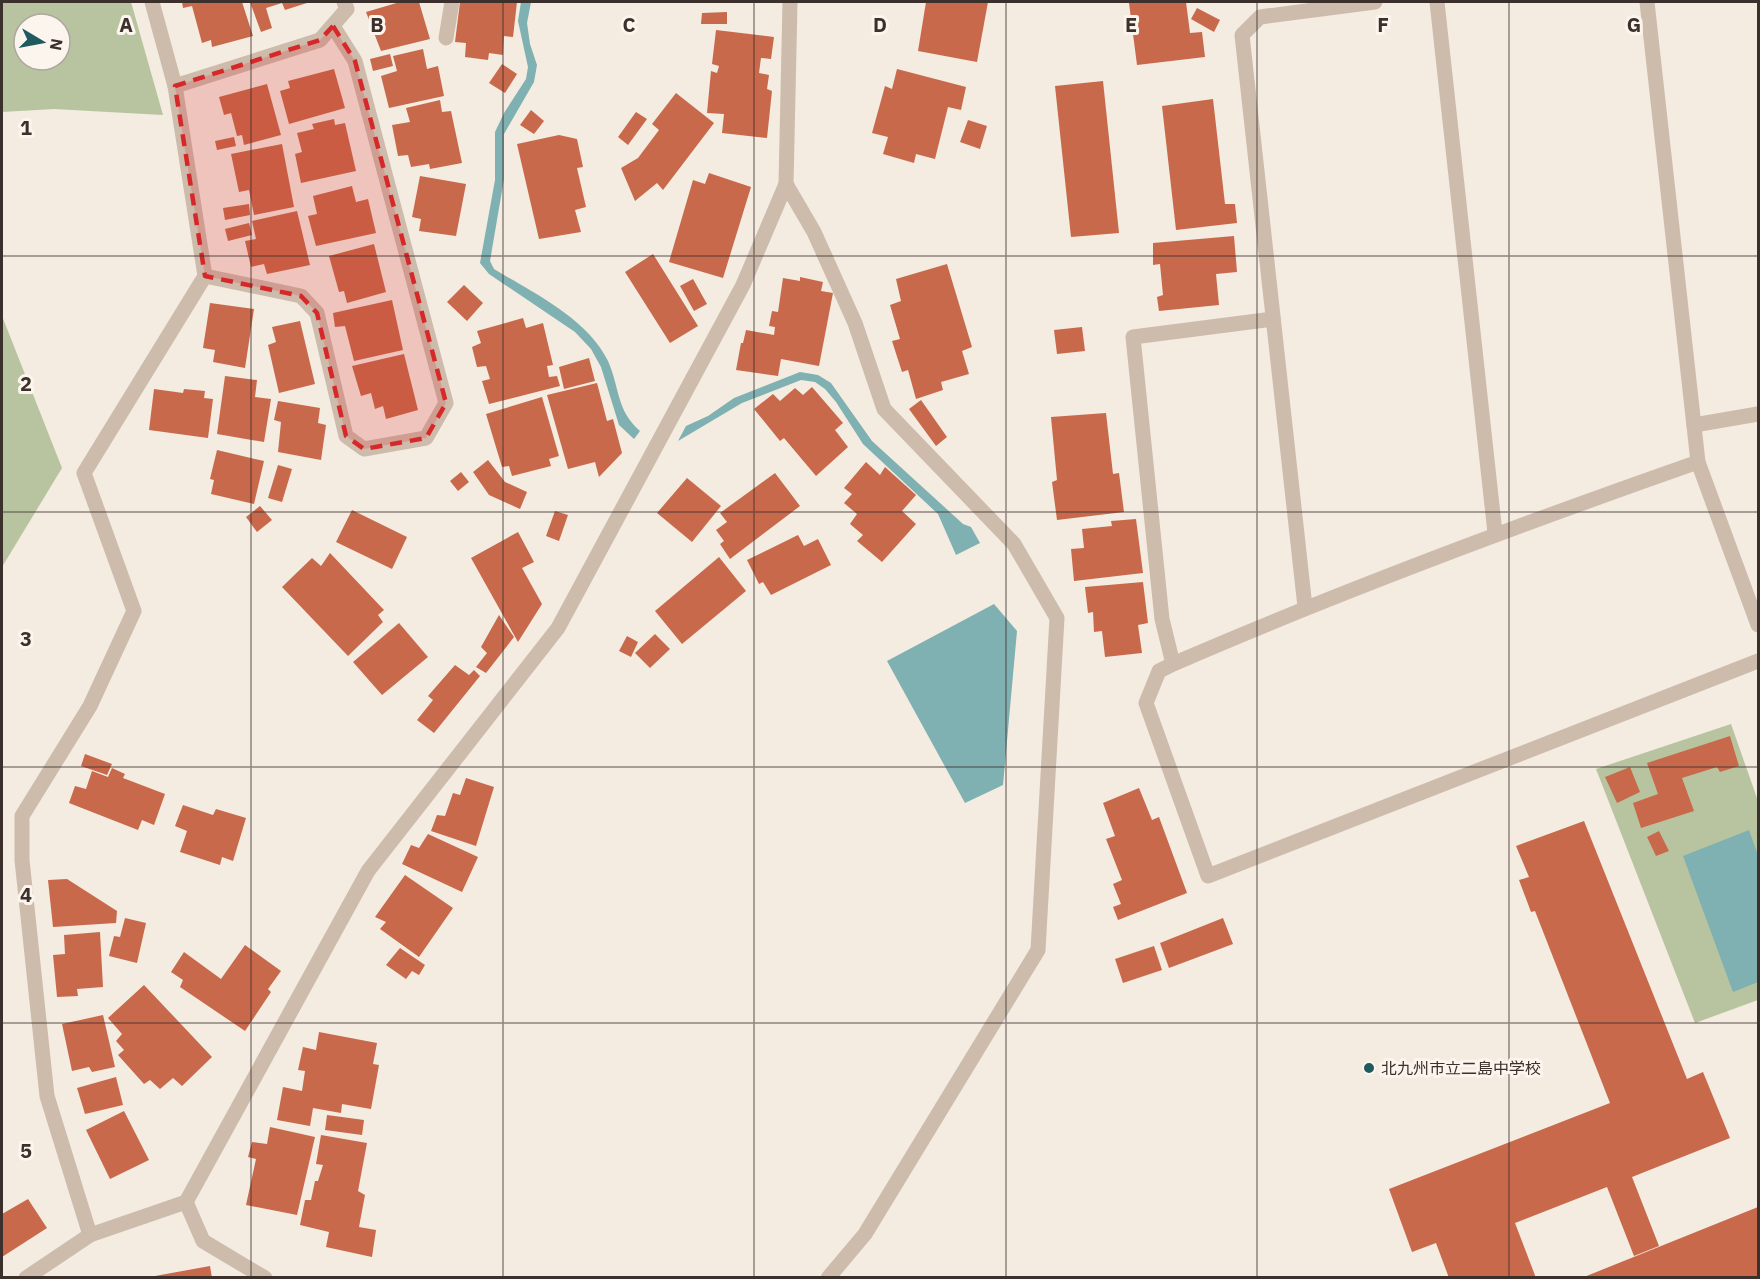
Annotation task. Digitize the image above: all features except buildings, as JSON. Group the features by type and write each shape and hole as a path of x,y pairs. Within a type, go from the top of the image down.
{"street":[{"path":"90,1235 47,1096 22,860 22,816 90,706 134,611 84,473 206,276 175,86 152,2"},
{"path":"175,86 320,40 347,9 344,2"},
{"path":"446,38 452,2"},
{"path":"26,1278 90,1235 186,1202 368,871 558,628 743,285 786,184 790,2"},
{"path":"1305,607 1242,35 1260,17 1375,2"},
{"path":"1437,2 1495,533"},
{"path":"1647,2 1698,462 1758,625"},
{"path":"206,276 301,296 317,313 346,436 364,449 426,438 446,403 355,61 333,26"},
{"path":"786,184 814,232 855,322 884,410 1014,544 1057,618 1038,950 865,1234 828,1278"},
{"path":"1173,664 1162,619 1133,337 1274,319"},
{"path":"1694,425 1758,414"},
{"path":"1698,462 1495,533 1305,607 1173,664 1159,671 1146,703 1208,876 1758,661"},
{"path":"186,1202 203,1241 245,1272 265,1278"}],"highlighted area":[{"path":"333,26 355,61 446,403 426,438 364,449 346,436 317,313 301,296 205,276 175,86 320,40"}],"green space":[{"path":"2,2 131,2 163,115 54,109 2,112"},
{"path":"2,316 62,468 2,567"},
{"path":"1731,724 1758,801 1758,1000 1695,1023 1596,769"}],"water":[{"path":"521,2 531,2 527,23 530,44 537,65 534,82 504,134 504,179 490,261 494,269 542,297 573,319 599,346 612,371 622,407 640,431 634,439 619,425 601,367 591,349 575,332 489,274 480,263 495,180 495,132 504,113 526,79 528,67 518,21"},
{"path":"800,372 818,375 831,383 872,441 963,524 971,527 980,543 956,555 938,514 863,444 836,402 825,389 815,382 801,380 742,403 678,441 686,426 708,416 734,398"},
{"path":"994,604 1017,631 1003,785 965,803 887,661"},
{"path":"1749,830 1758,855 1758,982 1733,992 1683,856"}],"place":[{"name":"北九州市立二島中学校","path":"1369,1068"}]}
